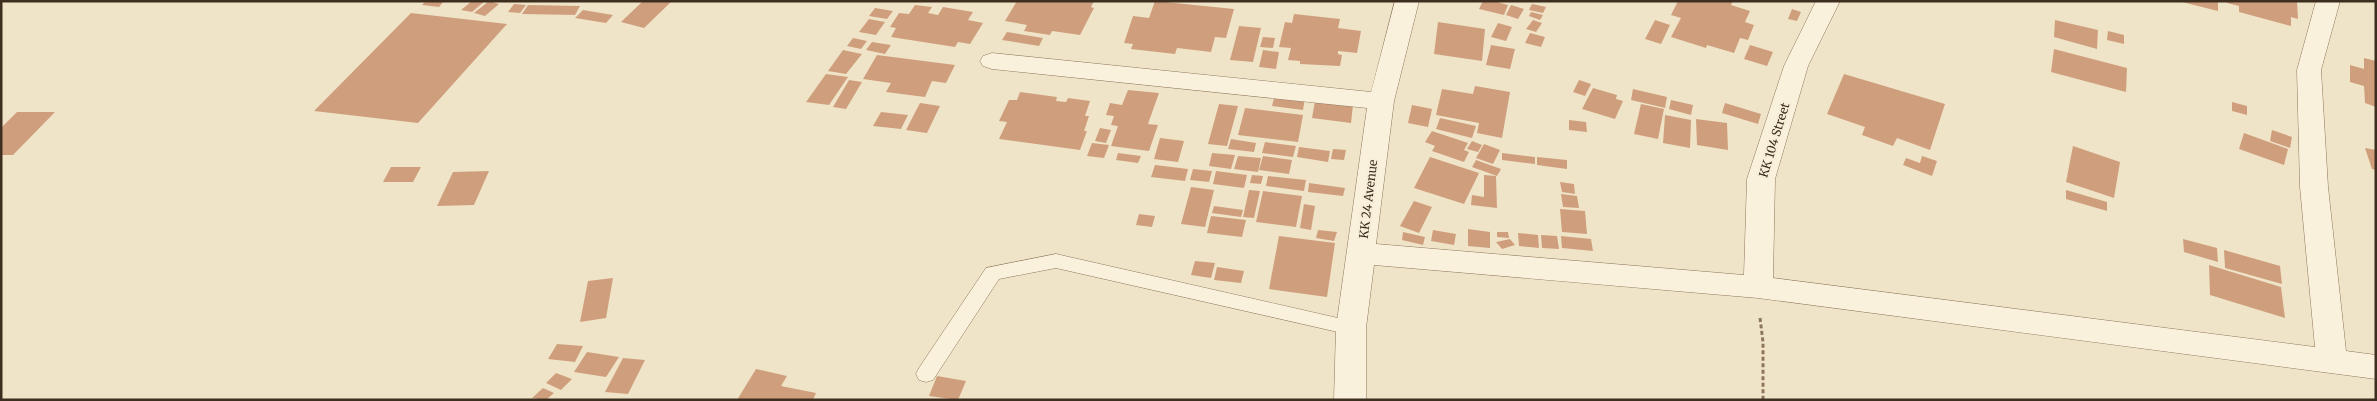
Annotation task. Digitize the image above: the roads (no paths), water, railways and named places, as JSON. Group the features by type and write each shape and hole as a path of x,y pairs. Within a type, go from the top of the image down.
{"street":[{"name":"KK 104 Street","path":"1758,287 1761,179 1796,66 1828,1"},
{"path":"2328,1 2309,70 2314,187 2332,362"},
{"name":"KK 24 Avenue","path":"1350,400 1351,328 1381,101 1403,2"},
{"path":"992,62 1381,101"},
{"path":"1361,253 1758,287 2376,367"}],"lane":[{"path":"926,374 993,273 1056,261 1351,328"}]}
